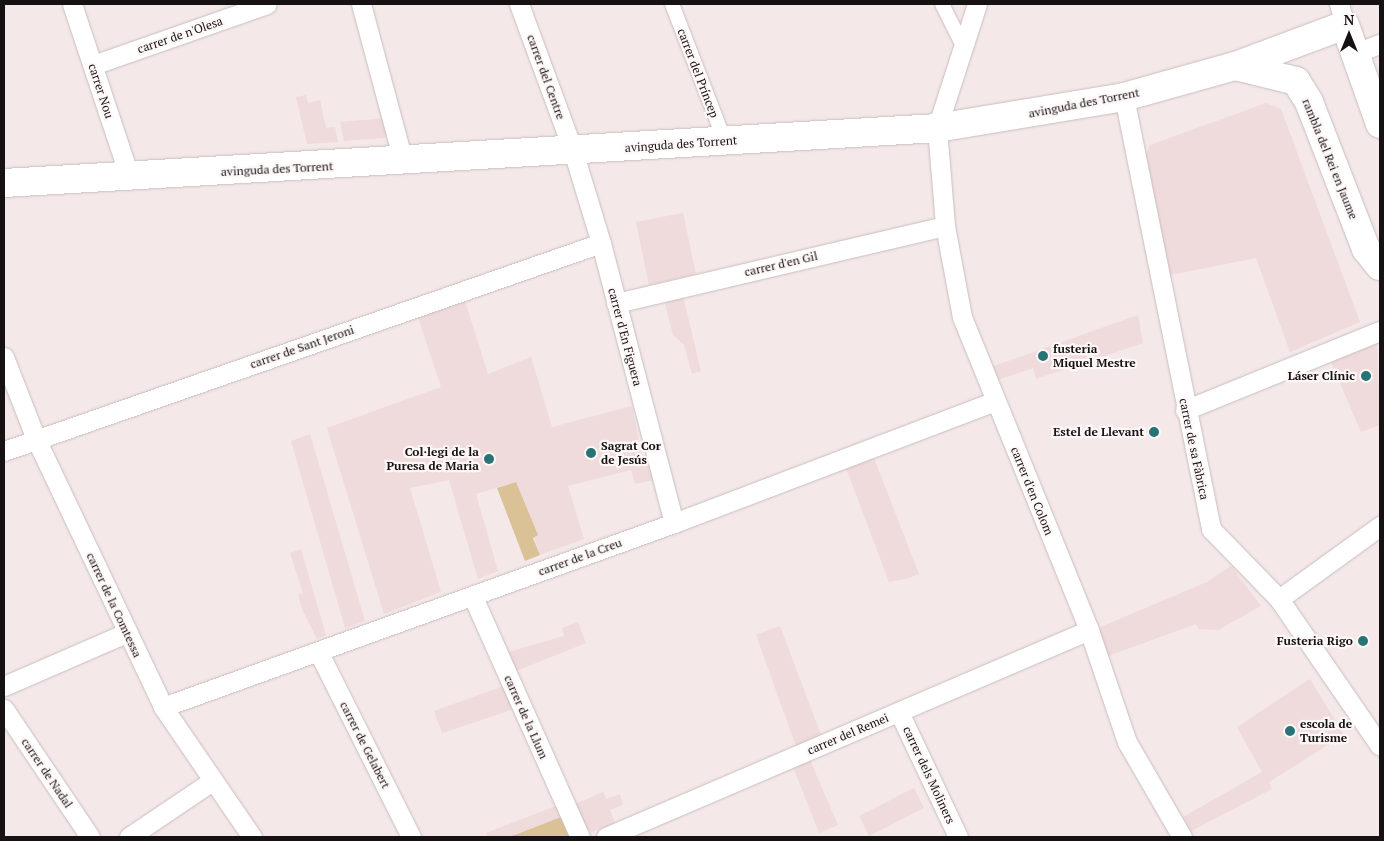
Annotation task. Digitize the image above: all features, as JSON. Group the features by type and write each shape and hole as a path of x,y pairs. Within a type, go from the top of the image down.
{"main road":[{"name":"avinguda des Torrent","path":"4,183 130,178 403,162 937,128 1124,97 1235,66 1342,14"},
{"path":"1342,14 1368,49 1380,124"},
{"name":"rambla del Rei en Jaume","path":"1235,66 1296,81 1309,102 1366,249 1380,266"}],"street":[{"name":"carrer Nou","path":"72,4 130,178"},
{"name":"carrer de n'Olesa","path":"93,65 228,11 267,4"},
{"path":"361,4 403,162"},
{"name":"carrer del Centre","path":"519,4 573,151"},
{"name":"carrer del Príncep","path":"672,4 725,141"},
{"path":"942,4 964,48"},
{"path":"937,128 977,4"},
{"name":"carrer de sa Fàbrica","path":"1124,97 1185,410 1211,530 1279,599 1380,746"},
{"name":"carrer d'en Colom","path":"937,128 945,226 962,317 1089,630 1127,742 1182,837"},
{"name":"carrer d'En Figuera","path":"573,151 600,243 674,523"},
{"name":"carrer d'en Gil","path":"616,303 945,226"},
{"name":"carrer de Sant Jeroni","path":"4,450 600,243"},
{"path":"1185,410 1380,331"},
{"name":"carrer de la Comtessa","path":"4,357 36,439 126,633 163,707 252,837"},
{"name":"carrer de la Creu","path":"163,707 674,523 995,401"},
{"path":"1279,599 1380,526"},
{"name":"carrer de la Llum","path":"473,596 580,837"},
{"name":"carrer del Remei","path":"606,837 1089,630"},
{"path":"4,686 126,633"},
{"name":"carrer de Gelabert","path":"318,652 411,837"},
{"name":"carrer de Nadal","path":"4,709 90,837"},
{"name":"carrer dels Moliners","path":"899,712 958,837"},
{"path":"129,837 212,781"}],"shaded area":[{"path":"306,95 308,103 320,100 326,128 335,127 338,142 307,144 296,97"},
{"path":"1266,103 1281,109 1360,322 1290,352 1256,258 1170,275 1146,154 1150,145"},
{"path":"388,118 391,130 384,138 344,141 340,122"},
{"path":"683,213 696,274 649,285 636,222"},
{"path":"682,292 701,371 692,374 684,345 673,335 663,296"},
{"name":"Col·legi de la Puresa de Maria","path":"464,298 488,374 531,357 552,427 632,406 644,466 649,466 653,480 635,484 631,470 568,486 584,539 540,555 516,482 476,494 498,571 478,579 449,480 410,488 441,592 384,614 327,428 441,387 417,314"},
{"path":"1138,315 1143,343 1036,379 1033,368 997,380 991,367"},
{"path":"1377,341 1380,425 1361,432 1331,362"},
{"path":"310,434 365,621 345,628 291,441"},
{"path":"874,458 919,574 905,579 889,582 846,468"},
{"path":"516,482 538,535 533,538 540,555 525,561 497,488"},
{"path":"301,549 326,635 317,639 302,609 298,595 303,593 290,553"},
{"path":"1231,566 1261,606 1218,630 1199,629 1196,624 1108,656 1098,628 1207,582"},
{"path":"578,622 586,643 516,671 508,652 564,636 562,628"},
{"path":"780,626 821,735 796,746 756,635"},
{"name":"escola de Turisme","path":"1310,679 1344,735 1269,782 1272,789 1191,831 1183,817 1262,772 1237,727"},
{"path":"504,686 514,709 442,733 434,711"},
{"path":"810,760 838,825 819,833 793,767"},
{"path":"914,788 924,808 869,836 859,816"},
{"path":"603,792 606,799 620,794 623,805 610,810 615,823 592,832 583,828 573,805"},
{"path":"556,806 561,817 507,837 488,837 486,833"},
{"path":"561,817 570,837 507,837 517,834"}],"place":[{"name":"fusteria Miquel Mestre","path":"1043,356"},
{"name":"Láser Clínic","path":"1366,376"},
{"name":"Estel de Llevant","path":"1154,432"},
{"name":"Sagrat Cor de Jesús","path":"591,453"},
{"name":"Col·legi de la Puresa de Maria","path":"489,459"},
{"name":"Fusteria Rigo","path":"1363,641"},
{"name":"escola de Turisme","path":"1290,731"}]}
